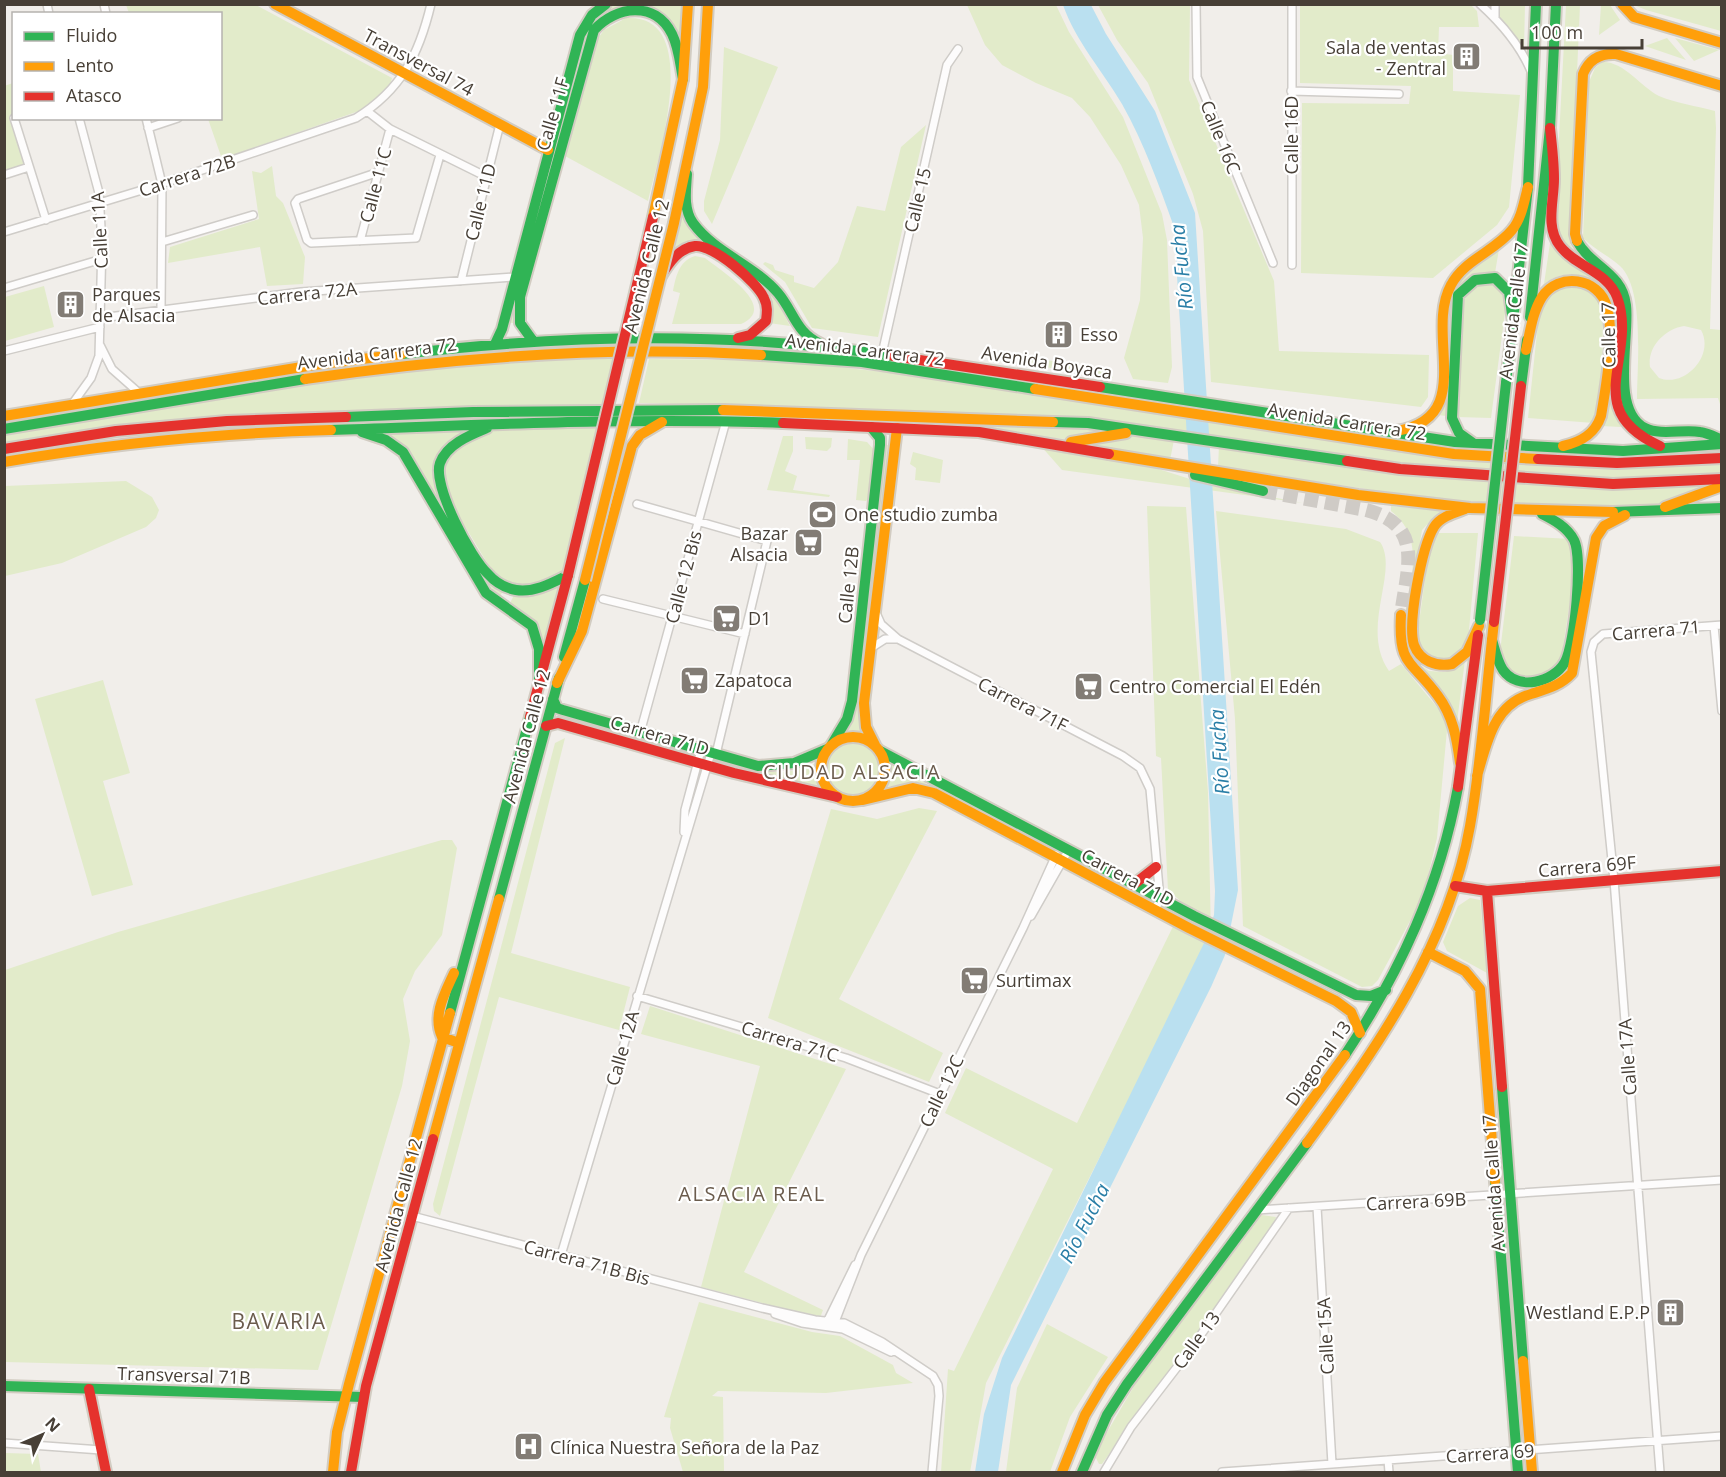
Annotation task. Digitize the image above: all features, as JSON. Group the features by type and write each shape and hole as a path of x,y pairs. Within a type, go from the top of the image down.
{"main road":[{"name":"Transversal 74","path":"275,4 548,150"},
{"name":"Calle 11F","path":"495,344 502,328 579,35 592,15 606,4"},
{"name":"Avenida Calle 12","path":"333,1473 345,1396 568,575 653,217 683,79 688,4"},
{"name":"Avenida Calle 12","path":"351,1473 363,1397 558,683 687,174 703,99 708,52 708,4"},
{"name":"Avenida Calle 17","path":"1479,623 1528,187 1536,4"},
{"name":"Avenida Calle 17","path":"1494,622 1550,128 1556,4"},
{"path":"1622,4 1634,17 1722,42"},
{"name":"Calle 11F","path":"533,342 519,323 520,297 594,30 606,16 624,9 652,14 668,28 674,37 683,79"},
{"name":"Calle 17","path":"1722,86 1616,54 1597,56 1588,64 1583,74 1576,238 1581,248 1606,268 1622,288 1627,317 1624,398 1627,411 1634,420 1646,428 1700,431 1722,440"},
{"path":"1550,128 1553,235 1566,253 1607,282 1617,297 1620,313 1616,403 1619,415 1630,432 1639,439 1668,448"},
{"path":"687,174 686,205 693,223 778,294 802,334 816,342 846,349"},
{"path":"1385,433 1418,426 1432,417 1437,409 1441,393 1447,293 1459,274 1513,229 1521,213 1528,187"},
{"path":"661,276 675,256 691,246 700,246 708,248 758,288 768,303 766,321 750,335 726,341"},
{"path":"1474,444 1459,433 1452,418 1458,295 1463,287 1474,279 1482,277 1498,280 1509,293 1513,322"},
{"path":"1526,350 1543,294 1554,286 1580,280 1600,292 1609,315 1602,416 1597,426 1583,440 1552,449"},
{"path":"658,352 694,340"},
{"name":"Avenida Carrera 72","path":"4,416 314,365 495,344 726,341 846,349 920,359"},
{"path":"810,346 846,361"},
{"name":"Avenida Carrera 72","path":"4,429 415,363 521,355 658,352 764,354 846,361 1454,454 1617,463 1722,458"},
{"path":"920,359 949,375"},
{"name":"Avenida Boyaca","path":"920,359 1169,398"},
{"path":"1082,396 1104,388"},
{"name":"Avenida Carrera 72","path":"1169,398 1385,433 1474,444 1623,451 1722,444"},
{"name":"Avenida Carrera 72","path":"4,449 89,435 227,421 515,411 717,410 1065,421 1400,469 1483,477 1613,484 1722,479"},
{"path":"515,411 546,423"},
{"path":"558,683 585,624 632,446 643,432 667,420"},
{"path":"4,462 67,450 201,435 498,424 726,421 979,432 1148,460 1217,476 1470,508 1538,512 1629,513 1722,508"},
{"path":"498,424 459,440 445,454 438,473 441,496 479,562 496,582 514,590 539,590 568,575"},
{"name":"Calle 12B","path":"829,746 847,719 852,701 880,445 880,438 872,427"},
{"path":"351,428 386,440 403,452 486,593 532,626 539,649 539,683"},
{"name":"Calle 12B","path":"877,748 865,719 870,650 897,428"},
{"path":"1060,444 1139,430"},
{"path":"67,450 89,435"},
{"path":"1217,476 1263,490"},
{"path":"1649,513 1722,486"},
{"path":"1470,508 1450,514 1432,529 1414,617 1413,643 1427,660 1440,666 1449,666 1465,656 1479,623"},
{"path":"1492,640 1504,672 1518,681 1544,680 1559,670 1565,661 1578,568 1578,552 1564,527 1538,512"},
{"path":"1477,776 1496,723 1507,706 1521,697 1559,685 1572,674 1596,538 1604,526 1629,513"},
{"path":"1401,615 1399,635 1403,656 1447,710 1457,738 1460,763"},
{"name":"Diagonal 13","path":"1082,1473 1107,1415 1127,1384 1364,1066 1399,1010 1428,952 1455,886 1470,827 1494,622"},
{"name":"Diagonal 13","path":"1062,1473 1085,1415 1109,1374 1360,1033 1386,990 1435,880 1446,840 1460,763 1479,623"},
{"name":"Carrera 71D","path":"553,699 557,708 563,710 710,752 772,767 798,764 829,746"},
{"name":"Carrera 71D","path":"546,726 558,723 703,764 837,797"},
{"path":"853,736 877,748 885,768 884,780 874,794 863,800 848,801 837,797 824,784 820,772 822,760 829,746 853,736"},
{"name":"Carrera 71D","path":"877,748 1155,910 1345,1006 1355,1018 1360,1033"},
{"name":"Carrera 71D","path":"863,800 898,790 924,790 1133,885 1356,995 1371,996 1386,990"},
{"path":"1133,885 1156,867"},
{"name":"Carrera 69F","path":"1455,886 1487,891 1722,871"},
{"name":"Avenida Calle 17","path":"1487,891 1532,1473"},
{"name":"Avenida Calle 17","path":"1428,952 1465,971 1473,977 1480,989 1518,1473"},
{"path":"442,1038 459,1043"},
{"name":"Transversal 71B","path":"4,1386 363,1397"},
{"path":"89,1389 106,1473"},
{"path":"1087,1458 1090,1473"}],"street":[{"path":"431,4 421,38 405,74 391,91 366,111 390,129 487,177"},
{"name":"Calle 16C","path":"1196,4 1197,77 1273,263"},
{"name":"Calle 16D","path":"1292,4 1292,265"},
{"path":"1480,4 1495,18 1523,54 1533,75"},
{"path":"1495,4 1495,18"},
{"name":"Calle 15","path":"882,354 947,65 958,49"},
{"path":"1291,92 1399,94"},
{"name":"Carrera 72B","path":"4,232 101,204 342,124 366,111"},
{"path":"14,120 46,220"},
{"name":"Calle 11A","path":"73,403 91,378 100,345 101,318 101,204 93,165 80,120"},
{"path":"146,120 162,184 161,310"},
{"path":"148,128 172,120"},
{"name":"Calle 11D","path":"461,281 500,124"},
{"name":"Calle 11C","path":"360,241 376,173 390,129"},
{"path":"376,173 298,199 295,203 311,243 416,238 440,155"},
{"path":"4,175 29,167"},
{"path":"162,242 254,215"},
{"path":"4,288 102,259"},
{"name":"Carrera 72A","path":"101,318 302,292 514,277"},
{"path":"4,351 100,327"},
{"name":"Calle 11A","path":"100,345 112,369 140,393"},
{"name":"Calle 12 Bis","path":"640,732 726,421"},
{"path":"637,504 699,521"},
{"name":"Calle 12A","path":"561,1255 683,840 685,810 710,752 745,634 767,541 699,521"},
{"path":"603,599 745,634"},
{"name":"Carrera 71F","path":"875,609 881,624 898,639 1123,756 1144,774 1150,789 1156,867"},
{"path":"1718,625 1722,711"},
{"name":"Carrera 71","path":"1594,642 1603,634 1718,625"},
{"path":"870,650 885,639 898,639"},
{"name":"Calle 17A","path":"1594,642 1591,652 1614,880 1660,1473"},
{"name":"Calle 12C","path":"830,1324 861,1255 940,1094 1061,854"},
{"path":"1155,910 1160,899 1156,867"},
{"name":"Carrera 71C","path":"637,996 846,1058 940,1094"},
{"name":"Carrera 69B","path":"1254,1211 1511,1196 1722,1180"},
{"name":"Calle 15A","path":"1317,1207 1332,1464"},
{"name":"Calle 13","path":"1104,1473 1131,1427 1191,1349 1289,1208"},
{"name":"Carrera 71B Bis","path":"412,1216 830,1324 882,1342 928,1372 936,1381 939,1396 932,1473"},
{"name":"Carrera 69","path":"1222,1473 1722,1436"},
{"path":"4,1443 101,1450"},
{"path":"1388,1460 1389,1473"}],"green space":[{"path":"126,5 256,5 392,78 389,89 359,111 222,159 208,120 222,120 222,12 129,12"},
{"path":"615,5 681,5 681,49 669,25 623,6 607,12 585,43 513,310 515,323 506,323 583,43 592,20"},
{"path":"967,5 1056,5 1069,32 1123,117 1162,214 1167,240 1172,367 1168,383 1133,379 1124,358 1140,300 1143,238 1139,205 1121,165 1090,117 1072,98 1002,65 985,45"},
{"path":"1098,5 1190,5 1189,80 1274,281 1279,351 1429,355 1428,397 1421,407 1211,382 1203,231 1193,194 1148,83 1117,40"},
{"path":"1300,5 1471,5 1477,11 1479,27 1439,27 1438,53 1453,55 1453,91 1520,95 1509,207 1497,225 1433,278 1301,273 1302,103 1409,104 1411,86 1300,83"},
{"path":"1500,5 1525,5 1524,48 1500,19"},
{"path":"1566,5 1580,5 1570,233 1570,244 1576,253 1561,236 1555,214"},
{"path":"1601,5 1610,5 1620,20 1599,35"},
{"path":"1634,5 1721,5 1721,31 1646,10"},
{"path":"626,18 650,23 664,39 670,63 670,93 666,124 648,201 565,156 596,41 604,30"},
{"path":"1667,38 1686,60 1645,46"},
{"path":"1675,38 1719,50 1694,61"},
{"path":"724,47 778,67 712,224 704,211 704,201 720,140"},
{"path":"1602,62 1610,63 1625,70 1659,96 1715,111 1710,329 1721,330 1721,407 1718,398 1637,399 1638,329 1633,292 1628,277 1620,266 1583,238 1589,82 1595,68","holes":["1684,326 1701,330 1704,349 1695,367 1678,378 1669,380 1659,378 1650,367 1651,353 1659,340 1670,331"]},
{"path":"12,83 12,120 15,120 29,167 4,175 4,86"},
{"path":"926,125 878,337 812,328 785,282 763,264 765,262 773,265 775,270 794,276 794,282 814,288 838,262 857,206 885,211 901,147"},
{"path":"272,166 276,196 283,203 305,257 303,284 267,286 260,247 168,263 170,247 259,219 252,171 261,173"},
{"path":"683,213 775,297 790,326 769,323 771,310 710,246 674,251"},
{"path":"1550,243 1566,260 1602,288 1614,310 1612,405 1621,427 1602,426 1611,363 1612,326 1608,302 1598,287 1583,277 1562,275 1544,284"},
{"path":"1499,249 1495,273 1465,280 1446,416 1438,415 1459,280"},
{"path":"695,256 705,258 744,290 754,308 751,317 741,324 672,324 680,293 673,291 677,275 685,261"},
{"path":"1478,282 1490,284 1500,290 1506,305 1491,418 1457,417 1462,298"},
{"path":"1571,283 1596,294 1603,306 1602,390 1594,423 1528,418 1539,314 1547,295"},
{"path":"44,286 54,327 5,341 5,297"},
{"path":"1027,357 1110,370 1113,378 1026,364"},
{"path":"614,358 604,405 5,445 4,433 275,388 476,364"},
{"path":"649,359 749,360 838,367 910,375 1045,397 1721,462 1721,474 1614,479 1428,467 908,410 639,403"},
{"path":"915,421 986,422 1111,431 1064,439"},
{"path":"598,427 563,575 526,588 497,579 441,487 447,456 493,429"},
{"path":"477,429 458,437 434,480 504,590 497,600 418,466 378,434"},
{"path":"1137,434 1174,440 1170,460 1080,444"},
{"path":"783,436 793,436 793,451 785,471 797,476 793,490 830,495 829,497 767,490"},
{"path":"805,437 832,438 831,447 827,451 806,449"},
{"path":"848,439 867,442 875,451 870,496 866,501 856,500 860,460 847,460"},
{"path":"885,445 888,445 861,696 864,732 847,730 855,712 858,695"},
{"path":"1040,445 1149,466 1212,486 1303,503 1062,470"},
{"path":"1219,446 1341,463 1717,483 1649,509 1441,500 1218,467"},
{"path":"913,452 943,460 940,483 915,480 916,468 910,464"},
{"path":"126,481 152,497 159,510 156,518 146,527 62,563 5,576 5,486"},
{"path":"1147,506 1186,507 1208,792 1211,936 986,1383 970,1472 941,1472 948,1369 954,1371 1053,1169 945,1113 966,1068 1077,1123 1184,904 1168,890 1161,758 1156,756"},
{"path":"1391,506 1446,511 1435,516 1422,530 1405,635 1406,644 1416,662 1429,671 1445,672 1465,660 1457,722 1417,671 1406,649 1402,628 1412,572 1412,546 1402,521 1391,511"},
{"path":"1216,511 1346,529 1380,542 1385,554 1386,568 1378,619 1381,654 1389,671 1401,664 1442,713 1447,730 1437,838 1423,897 1378,980 1372,986 1362,987 1243,926 1235,719"},
{"path":"1437,533 1478,533 1468,641 1463,651 1447,661 1426,655 1417,637 1427,565"},
{"path":"1514,536 1571,539 1574,575 1562,654 1548,671 1530,677 1512,671 1500,652"},
{"path":"561,582 542,654 542,649 508,607 515,593"},
{"path":"103,680 130,773 103,781 133,885 92,896 35,699"},
{"path":"564,716 669,745 668,750 563,720"},
{"path":"565,738 511,953 630,987 619,1030 499,997 440,1216 434,1211 433,1204 555,743"},
{"path":"846,741 858,741 868,745 876,753 880,769 876,785 868,793 858,797 846,797 836,793 828,785 824,775 824,763 828,753 836,745"},
{"path":"890,763 926,783 925,787 909,784 884,787 889,775"},
{"path":"814,764 820,789 739,769 739,766 768,771 786,771"},
{"path":"919,808 937,811 839,999 943,1053 929,1082 768,1018 831,809 877,819"},
{"path":"442,840 452,840 457,848 442,935 415,971 403,999 410,1041 402,1086 318,1370 5,1362 5,970 118,932"},
{"path":"1470,898 1480,900 1487,973 1447,951 1443,942 1458,906"},
{"path":"650,1006 846,1069 744,1272 823,1310 820,1318 701,1287 760,1066 641,1034"},
{"path":"1262,1215 1276,1217 1273,1227 1102,1464 1099,1464 1096,1458 1099,1446 1137,1381"},
{"path":"699,1302 812,1332 840,1336 893,1365 896,1373 913,1383 826,1393 718,1391 712,1396 723,1397 724,1472 683,1472 670,1428 671,1418 664,1417"},
{"path":"1047,1324 1108,1357 1070,1417 1050,1472 1006,1472 1017,1388"},
{"path":"5,1453 38,1454 41,1472 5,1472"}],"water":[{"name":"Río Fucha","path":"1063,5 1091,5 1106,34 1155,111 1195,213 1238,890 1225,955 1211,987 1011,1385 998,1472 975,1472 984,1414 1002,1358 1205,941 1214,915 1215,891 1174,227 1151,164 1130,119 1082,44"}],"tunnel":[{"path":"1263,491 1366,510 1385,517 1397,526 1405,537 1408,550 1401,615"}],"traffic: fast":[{"path":"495,344 502,329 580,35 592,15 606,4"},
{"path":"1506,383 1528,187 1536,4"},
{"path":"1530,317 1550,128 1556,4"},
{"path":"533,341 520,323 520,297 594,30 603,22 624,12 646,11 656,16 665,23 672,34 678,50 683,79"},
{"path":"687,174 686,206 693,223 712,243 768,283 778,293 806,334 821,344"},
{"path":"1577,241 1583,250 1619,285 1623,294 1627,319 1625,390 1628,406 1634,419 1651,430 1700,432 1722,440"},
{"path":"1473,443 1459,433 1452,418 1458,295 1475,280 1495,278 1509,292 1513,322"},
{"path":"402,354 524,343 648,338 772,342 893,356"},
{"path":"1521,386 1527,340"},
{"path":"761,355 862,362 1035,389"},
{"path":"4,429 305,379"},
{"path":"1480,620 1506,383"},
{"path":"1100,387 1455,442 1623,451 1722,444"},
{"path":"346,417 473,412 723,410"},
{"path":"331,430 613,421 783,423"},
{"path":"1053,422 1088,423 1347,461"},
{"path":"832,744 847,719 852,701 880,445 880,438 871,427"},
{"path":"487,428 453,445 440,463 442,488 463,538 488,574 508,588 523,591 536,589 568,575"},
{"path":"362,432 386,440 403,452 486,593 532,626 539,649 539,683"},
{"path":"1195,475 1263,491"},
{"path":"1613,512 1722,508"},
{"path":"1492,640 1503,670 1517,681 1535,682 1552,675 1560,669 1569,652 1577,601 1577,550 1568,531 1556,521 1542,514"},
{"path":"564,657 585,580"},
{"path":"499,899 559,678"},
{"path":"553,699 557,708 563,710 758,766 794,763 827,749"},
{"path":"450,1013 530,717"},
{"path":"880,751 1194,916 1356,995 1371,996 1386,990"},
{"path":"1345,1055 1383,992 1415,927 1440,859 1458,787"},
{"path":"1502,1087 1523,1361"},
{"path":"1082,1472 1107,1415 1127,1384 1307,1143"},
{"path":"1495,1181 1518,1472"},
{"path":"4,1386 363,1397"}],"traffic: slow":[{"path":"275,4 548,150"},
{"path":"653,217 683,79 688,4"},
{"path":"674,223 703,87 708,4"},
{"path":"1622,4 1634,17 1722,43"},
{"path":"1577,241 1575,234 1583,74 1588,64 1600,56 1616,54 1722,86"},
{"path":"1396,431 1421,423 1435,410 1442,392 1444,305 1451,285 1464,269 1512,230 1520,215 1528,187"},
{"path":"585,580 674,223"},
{"path":"1526,350 1536,310 1549,289 1567,281 1578,281 1596,289 1603,297 1607,307 1610,332 1609,361 1601,416 1595,428 1586,436 1563,446"},
{"path":"305,379 418,365 532,355 646,351 761,355"},
{"path":"4,416 314,365 402,354"},
{"path":"1035,389 1454,454 1538,459"},
{"path":"723,410 1053,422"},
{"path":"557,683 582,631 632,446 640,435 662,422"},
{"path":"875,745 866,727 864,703 897,428"},
{"path":"4,462 85,449 167,440 331,430"},
{"path":"1071,442 1126,433"},
{"path":"1109,454 1358,495 1470,508 1613,512"},
{"path":"1665,507 1722,486"},
{"path":"1465,509 1440,521 1429,537 1414,603 1412,620 1414,645 1420,655 1429,662 1440,665 1452,664 1467,652 1479,626"},
{"path":"1477,776 1488,738 1500,716 1508,707 1518,699 1558,684 1572,673 1596,538 1604,526 1625,515"},
{"path":"1401,615 1402,645 1405,654 1443,704 1456,737 1460,763"},
{"path":"1307,1143 1359,1070 1407,994 1446,912 1460,870 1470,826 1481,750 1494,622"},
{"path":"847,737 859,737 876,746 883,757 885,769 883,781 876,792 859,801 847,801 835,796 826,787 821,775 821,763 826,751 835,742 847,737"},
{"path":"863,800 913,788 934,793 1189,928 1336,1001 1351,1012 1360,1033"},
{"path":"433,1139 499,899"},
{"path":"1428,952 1465,971 1480,989 1495,1181"},
{"path":"454,973 441,1004 438,1021 442,1037 459,1043"},
{"path":"333,1472 337,1432 349,1384 450,1013"},
{"path":"1062,1472 1085,1415 1104,1383 1345,1055"},
{"path":"1523,1361 1532,1472"}],"traffic: jam":[{"path":"1550,128 1554,173 1551,214 1555,239 1574,259 1606,281 1617,297 1622,319 1616,398 1622,415 1636,431 1660,446"},
{"path":"568,575 653,217"},
{"path":"661,276 679,253 695,246 712,251 734,265 760,291 767,310 766,321 750,335 738,338"},
{"path":"893,356 1100,387"},
{"path":"1494,622 1521,386"},
{"path":"4,449 116,431 227,421 346,417"},
{"path":"783,423 979,432 1109,454"},
{"path":"1538,459 1617,463 1722,458"},
{"path":"1347,461 1400,469 1613,484 1722,479"},
{"path":"530,717 568,575"},
{"path":"1458,787 1478,635"},
{"path":"546,726 558,723 734,773 837,797"},
{"path":"1133,885 1156,867"},
{"path":"1455,886 1487,891 1722,871"},
{"path":"1487,891 1502,1087"},
{"path":"351,1472 366,1386 433,1139"},
{"path":"89,1389 106,1472"}],"place":[{"name":"Sala de ventas - Zentral","path":"1467,57"},
{"name":"Parques de Alsacia","path":"71,304"},
{"name":"Esso","path":"1059,334"},
{"name":"One studio zumba","path":"823,514"},
{"name":"Bazar Alsacia","path":"809,543"},
{"name":"D1","path":"727,618"},
{"name":"Zapatoca","path":"694,680"},
{"name":"Centro Comercial El Edén","path":"1088,686"},
{"name":"Surtimax","path":"975,980"},
{"name":"Westland E.P.P","path":"1671,1312"},
{"name":"Clínica Nuestra Señora de la Paz","path":"529,1447"}],"district":[{"name":"CIUDAD ALSACIA","path":"852,771"},
{"name":"ALSACIA REAL","path":"752,1193"},
{"name":"BAVARIA","path":"279,1321"}]}
